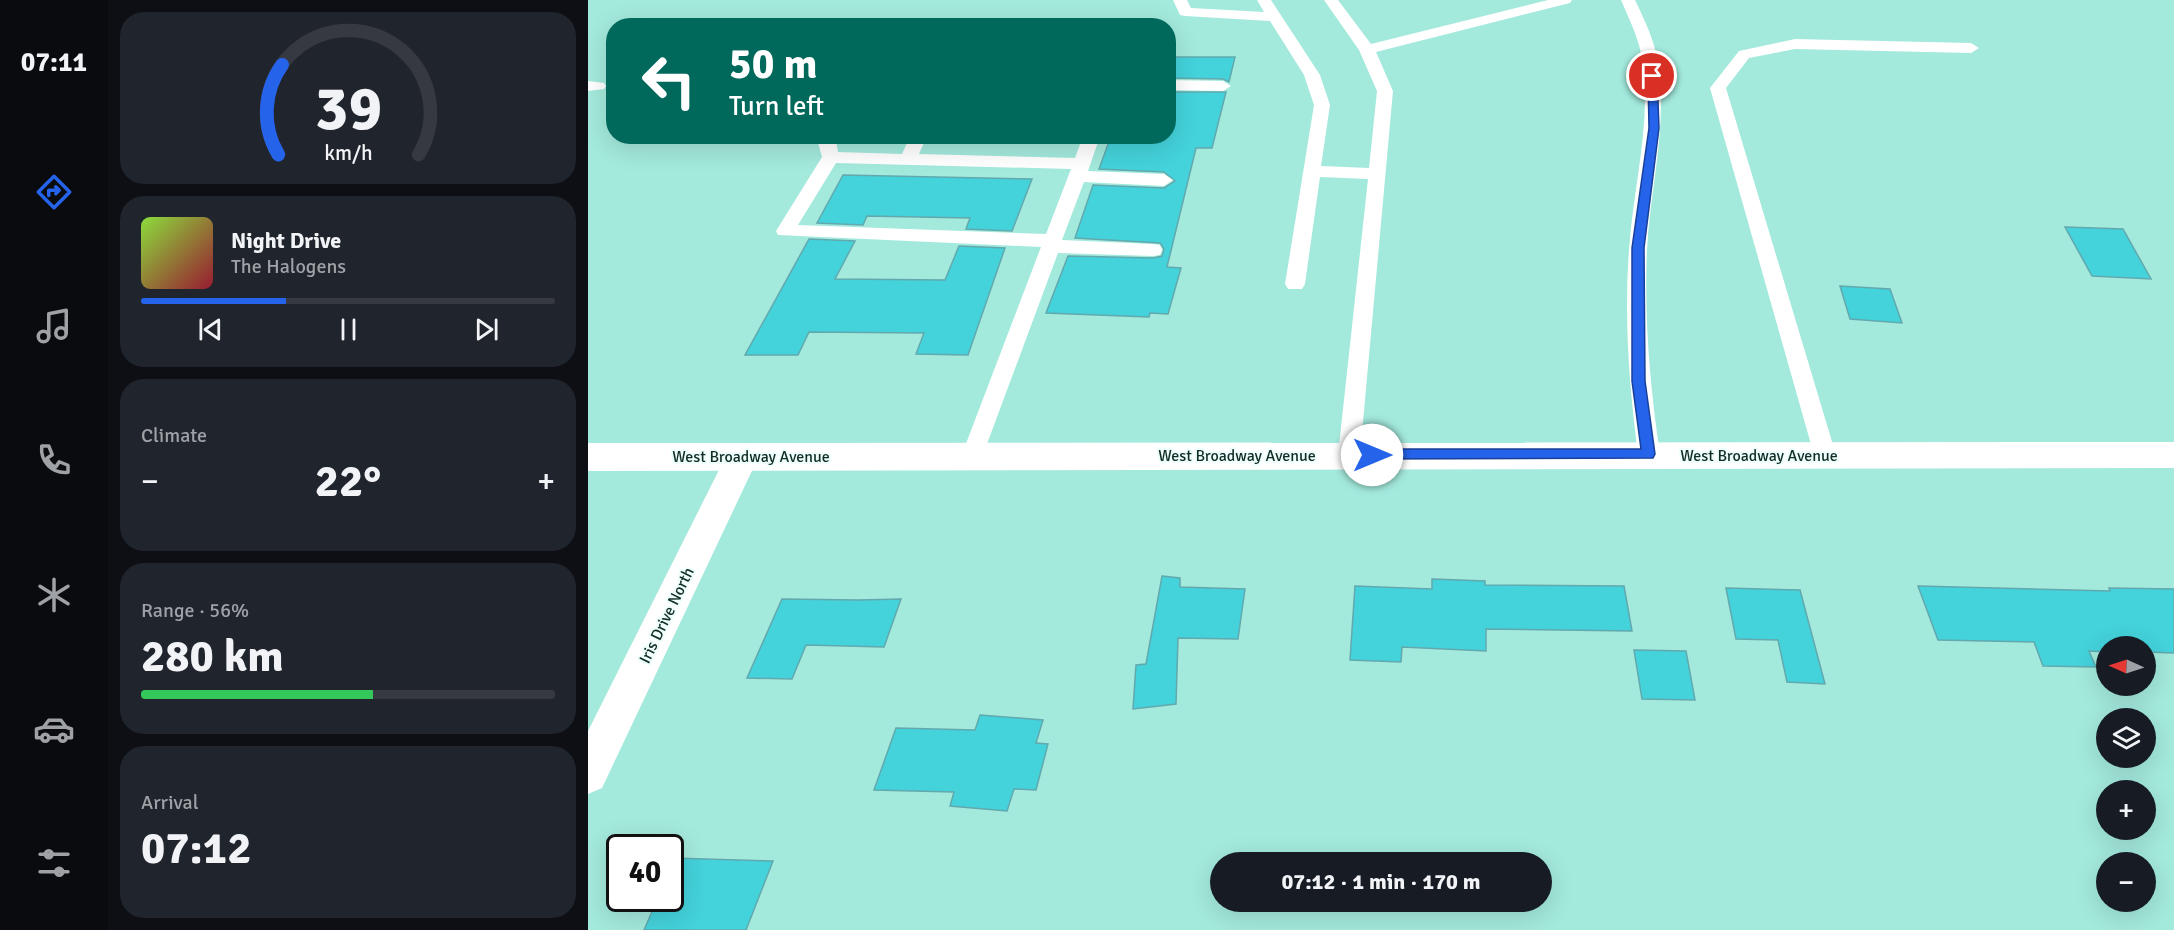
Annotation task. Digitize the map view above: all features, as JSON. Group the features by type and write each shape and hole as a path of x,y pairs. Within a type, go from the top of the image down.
{"street":[{"name":"West Broadway Avenue","path":"588,457 973,454 2174,455"},
{"name":"Iris Drive North","path":"588,774 743,456"}],"lane":[{"path":"1180,0 1185,12 1276,17"},
{"path":"1264,0 1312,75 1322,105 1295,284"},
{"path":"1331,0 1367,50 1385,91 1350,455"},
{"path":"1367,50 1565,0"},
{"path":"1628,0 1641,22 1652,76 1654,128 1638,248 1639,381 1649,454"},
{"path":"1825,455 1718,88 1744,54 1796,44 1971,48"},
{"path":"1176,85 1223,86"},
{"path":"826,144 831,157"},
{"path":"908,159 916,144"},
{"path":"973,454 1089,144"},
{"path":"831,157 908,159 1080,170 1164,180"},
{"path":"831,157 785,231 1153,250"},
{"path":"1312,171 1377,174"}],"building":[{"path":"1176,57 1235,57 1229,82 1223,79 1176,78"},
{"path":"1176,92 1226,92 1212,148 1196,148 1167,267 1181,268 1168,314 1150,313 1149,317 1046,313 1068,256 1153,258 1162,256 1164,249 1160,243 1075,238 1093,185 1164,188 1175,181 1164,172 1099,169 1108,144 1176,144"},
{"path":"843,175 1032,179 1012,231 966,229 970,218 867,216 863,225 817,223"},
{"path":"2065,227 2123,229 2151,279 2092,276"},
{"path":"809,239 855,241 835,279 945,280 959,246 1005,248 968,355 916,354 924,333 809,332 798,355 745,355"},
{"path":"1840,286 1890,289 1902,323 1850,319"},
{"path":"1162,576 1180,578 1180,587 1245,589 1238,639 1178,638 1176,704 1133,709 1136,665 1146,664"},
{"path":"1432,579 1485,581 1485,585 1624,586 1632,631 1486,629 1486,651 1402,647 1401,662 1350,660 1355,586 1432,589"},
{"path":"1918,586 2110,591 2109,588 2174,589 2174,653 2156,652 2156,636 2096,636 2096,651 2089,651 2096,667 2043,666 2034,642 1938,640"},
{"path":"1726,588 1800,590 1825,684 1787,682 1778,640 1736,639"},
{"path":"782,599 901,599 884,647 806,645 792,679 747,678"},
{"path":"1634,650 1686,651 1695,700 1642,699"},
{"path":"980,715 1043,720 1036,743 1048,744 1036,790 1014,789 1007,811 950,806 954,792 874,790 896,728 975,730"},
{"path":"684,858 773,861 746,930 644,930 652,912 684,912"}],"route":[{"path":"1372,455 1649,454 1639,381 1638,248 1654,128 1652,76"}]}
